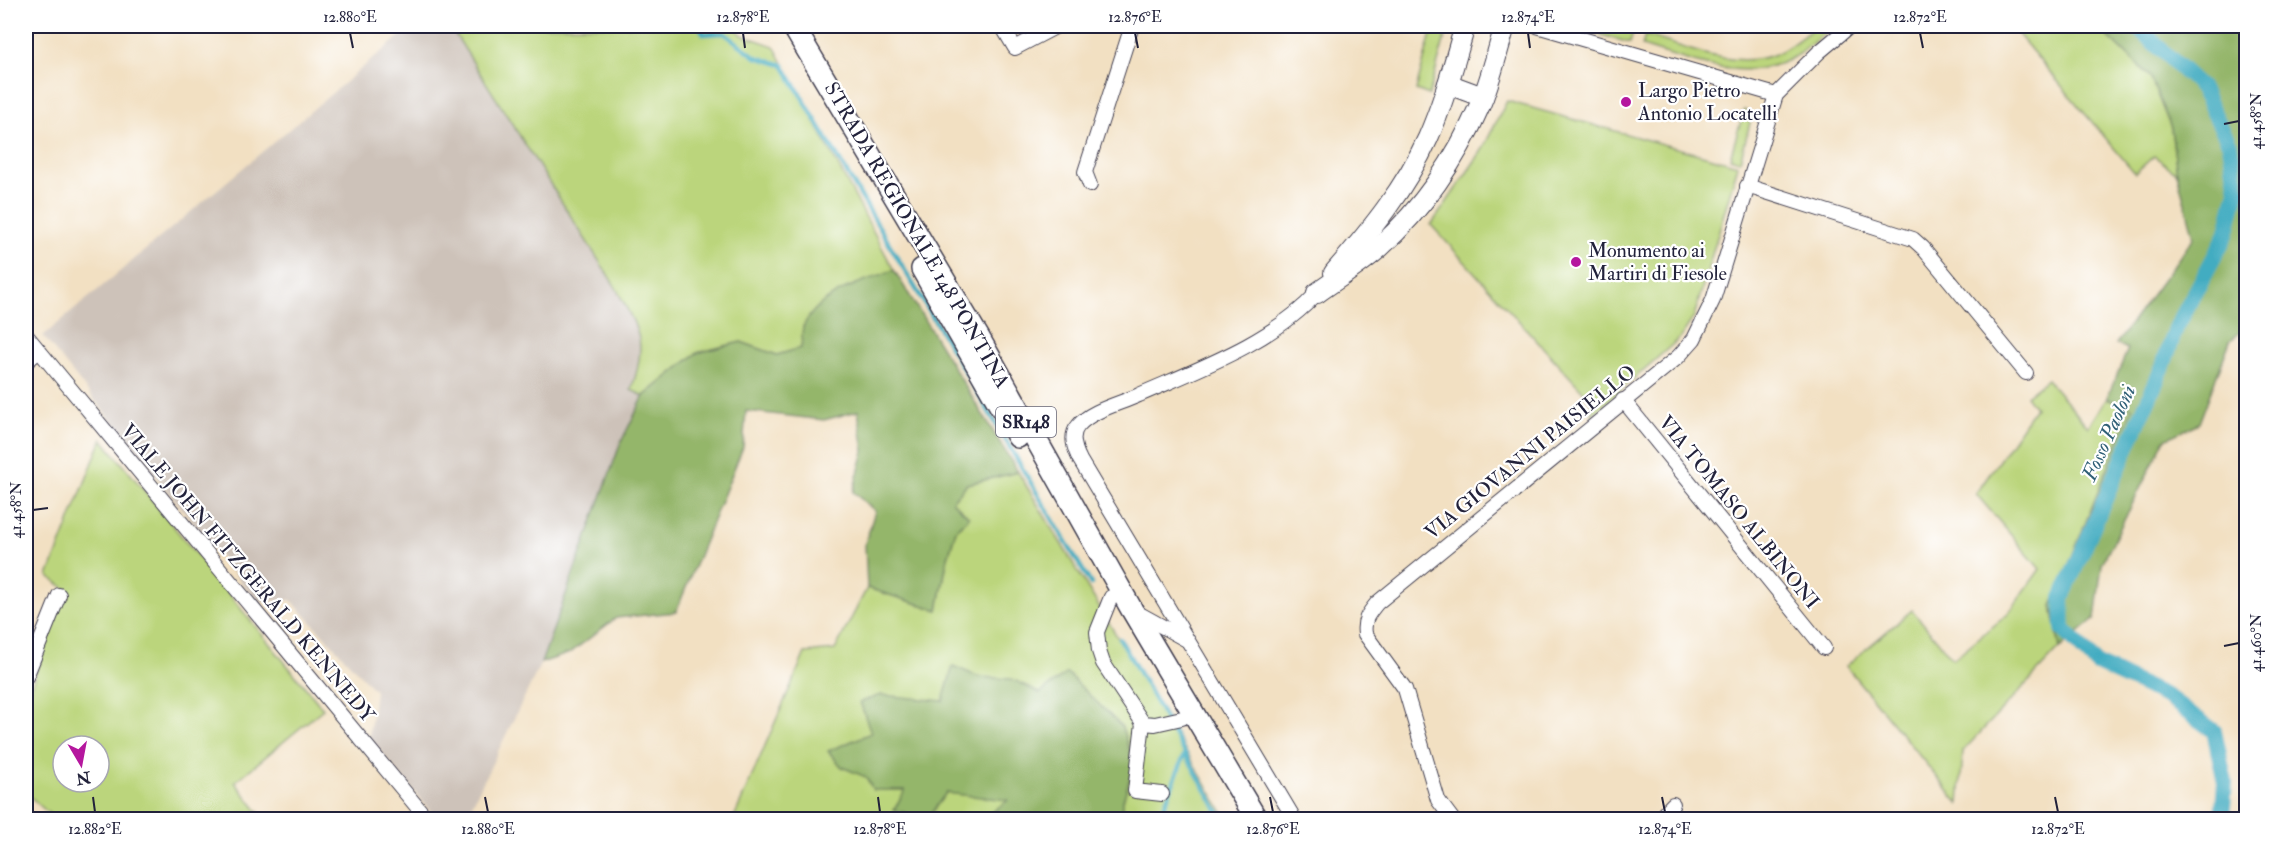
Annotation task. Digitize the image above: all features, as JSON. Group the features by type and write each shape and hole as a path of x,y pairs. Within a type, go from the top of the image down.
{"main road":[{"name":"STRADA REGIONALE 148 PONTINA","path":"779,26 859,159 1241,819"},
{"name":"STRADA REGIONALE 148 PONTINA","path":"793,26 979,338 1132,610 1257,819"}],"street":[{"path":"1002,26 1015,48 1057,26"},
{"path":"1090,185 1085,172 1131,28 1116,26"},
{"path":"1295,819 1080,460 1075,448 1075,429 1094,414 1186,375 1261,337 1294,315 1317,293 1372,228 1405,181 1429,137 1465,26"},
{"path":"1317,293 1374,252 1413,214 1449,161 1483,97 1504,26"},
{"path":"1537,26 1776,95 1819,52 1850,26"},
{"path":"1448,84 1483,97"},
{"name":"VIA GIOVANNI PAISIELLO","path":"1453,819 1438,800 1405,689 1365,634 1364,624 1367,615 1377,603 1678,357 1694,339 1713,300 1776,95"},
{"path":"1747,186 1913,239 1923,248 2026,373"},
{"name":"VIALE JOHN FITZGERALD KENNEDY","path":"26,335 428,819"},
{"path":"26,362 39,351"},
{"name":"VIA TOMASO ALBINONI","path":"1623,400 1824,648"},
{"path":"26,677 59,596"},
{"path":"1111,597 1097,632 1099,651 1103,663 1149,724 1135,791 1162,794"},
{"path":"1132,610 1187,640"},
{"path":"1149,724 1182,718"},
{"path":"1658,819 1673,804"}],"shaded area":[{"path":"412,26 450,26 615,286 636,327 641,346 639,366 631,390 644,396 621,442 541,663 465,819 437,819 369,737 375,691 291,600 257,602 43,336"}],"green space":[{"path":"450,26 734,26 742,35 774,46 894,270 846,288 803,326 802,348 777,355 741,342 697,353 644,396 631,390 640,347 630,314 615,286"},
{"path":"1433,26 1448,26 1429,95 1416,90"},
{"path":"1570,26 1635,26 1630,43"},
{"path":"1816,26 1833,26 1797,55 1778,64 1759,69 1720,68 1642,46 1645,35 1709,55 1741,60 1757,59 1785,49"},
{"path":"2011,26 2093,26 2109,37 2150,77 2171,128 2177,173 2154,156 2135,173"},
{"path":"2093,26 2244,26 2246,29 2246,327 2230,341 2199,423 2165,439 2102,564 2095,619 2060,648 2052,606 2132,408 2107,398 2128,349 2116,344 2194,237 2177,173 2171,128 2150,77 2109,37"},
{"path":"1507,101 1738,165 1694,317 1680,338 1592,415 1591,400 1431,225 1481,152"},
{"path":"1744,110 1749,113 1750,123 1740,161 1730,158"},
{"path":"894,270 1018,472 967,484 952,501 969,517 956,530 947,561 938,610 867,588 865,544 875,511 853,492 864,451 858,411 824,420 746,411 743,447 676,612 616,618 570,653 541,663 621,442 644,396 697,353 741,342 777,355 801,348 804,325 821,304 856,284"},
{"path":"2047,379 2088,427 2107,398 2132,408 2052,606 2060,648 1963,751 1959,804 1846,666 1912,610 1953,659 2008,614 2040,569 1976,494 2035,408 2026,396"},
{"path":"102,439 323,709 235,782 264,819 56,820 26,793 26,700 66,589 48,576"},
{"path":"1018,472 1227,819 733,820 805,653 835,650 867,588 938,610 947,561 956,530 969,517 952,501 967,484"},
{"path":"953,666 979,677 1012,679 1040,693 1067,673 1122,727 1134,764 1123,801 1123,819 983,819 1008,800 946,793 927,819 894,810 905,790 873,790 866,777 842,767 828,751 871,733 860,702 881,695 943,701"}],"waterway":[{"path":"699,26 704,34 724,33 756,57 783,65 1091,584"},
{"name":"Fosso Paoloni","path":"2136,26 2201,87 2230,145 2237,190 2226,235 2176,328 2163,366 2062,598 2063,629 2097,664 2168,697 2214,731 2225,782 2222,820"},
{"path":"1120,639 1223,820"},
{"path":"1159,820 1185,753"}],"place":[{"name":"Largo Pietro Antonio Locatelli","path":"1626,102"},
{"name":"Monumento ai Martiri di Fiesole","path":"1576,262"}]}
